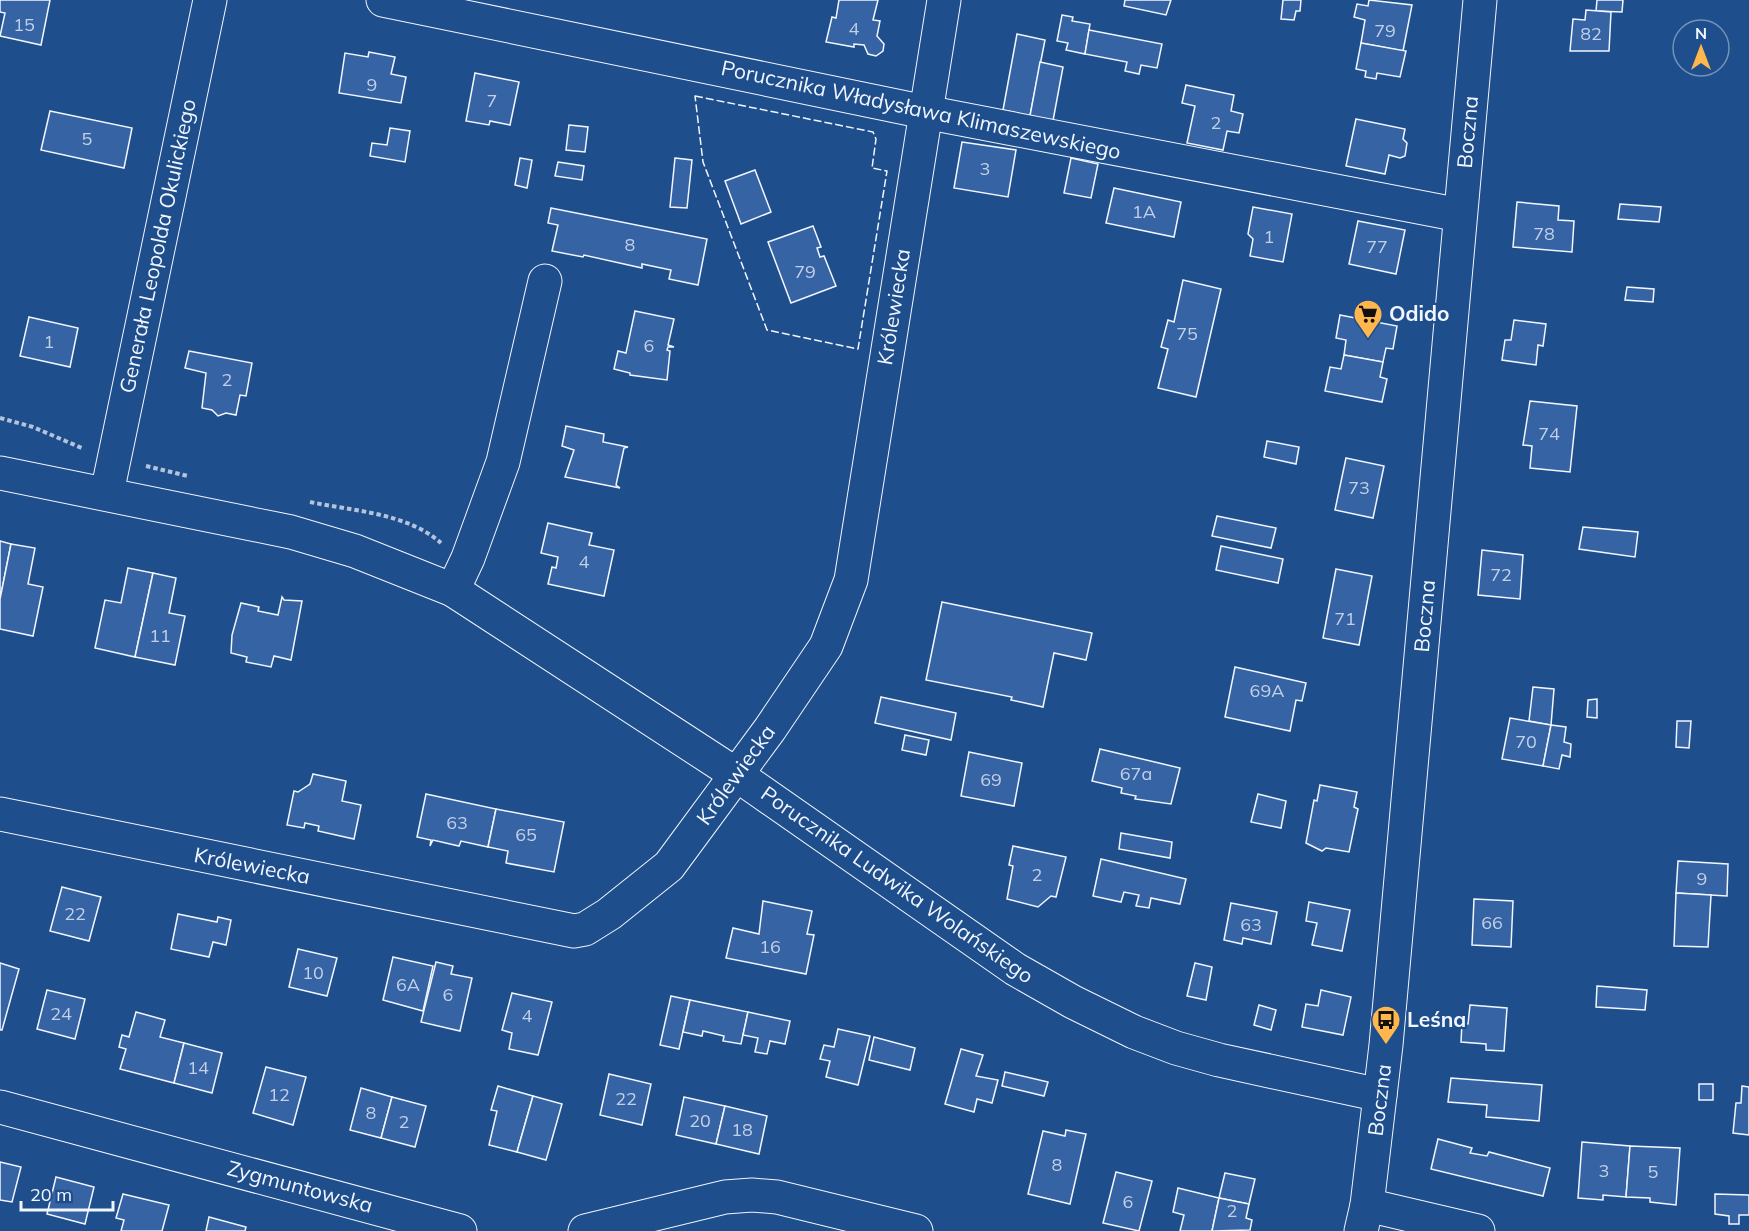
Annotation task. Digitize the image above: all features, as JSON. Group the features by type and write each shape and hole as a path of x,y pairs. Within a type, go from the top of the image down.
{"street":[{"name":"Generała Leopolda Okulickiego","path":"107,493 210,0"},
{"name":"Porucznika Władysława Klimaszewskiego","path":"383,0 926,112 1460,215"},
{"name":"Królewiecka","path":"0,814 574,931 585,929 609,914 669,866 737,775 826,646 851,580 944,0"},
{"name":"Boczna","path":"1364,1218 1380,1095 1480,0"},
{"path":"453,590 468,558 503,462 545,281"},
{"name":"Porucznika Ludwika Wolańskiego","path":"0,473 107,493 322,540 453,590 737,775 1015,969 1103,1017 1134,1032 1197,1054 1380,1095"},
{"name":"Zygmuntowska","path":"0,1107 460,1231"},
{"path":"585,1231 725,1197 752,1195 777,1197 916,1231"},
{"path":"1364,1218 1478,1231"}],"path":[{"path":"0,418 27,424 82,449 192,477"},
{"path":"305,501 409,523 426,530 441,543 468,558"}],"building":[{"path":"0,0 50,0 41,45 0,36 5,13 0,12"},
{"path":"839,0 878,0 873,20 880,21 877,36 884,44 883,51 876,56 868,54 864,45 854,44 854,47 826,42 832,17 836,18"},
{"path":"1125,0 1171,0 1166,15 1124,6"},
{"path":"1283,0 1301,0 1300,11 1296,11 1294,20 1281,19"},
{"path":"1369,0 1412,5 1403,51 1361,43 1365,20 1354,17 1357,4 1368,6"},
{"path":"1597,0 1623,0 1622,12 1596,11"},
{"path":"1586,10 1611,12 1609,51 1570,51 1573,19 1585,20"},
{"path":"1062,15 1073,17 1072,21 1090,24 1085,54 1066,50 1068,43 1057,41"},
{"path":"1089,30 1162,44 1157,68 1141,65 1139,74 1125,71 1127,62 1085,54"},
{"path":"1017,34 1045,40 1030,116 1003,110"},
{"path":"1361,43 1406,51 1400,77 1377,73 1376,79 1365,77 1366,71 1356,69"},
{"path":"369,52 395,57 391,74 406,77 401,103 339,93 345,53 368,57"},
{"path":"1040,62 1063,67 1052,126 1029,121"},
{"path":"475,73 519,82 510,125 490,121 489,125 466,121"},
{"path":"1186,85 1234,95 1231,111 1243,114 1239,133 1227,131 1223,150 1187,143 1195,106 1182,103"},
{"path":"50,111 132,128 124,168 41,150"},
{"path":"1356,119 1405,129 1403,139 1407,143 1405,156 1400,158 1389,155 1385,174 1346,166"},
{"path":"569,125 588,127 585,152 566,150"},
{"path":"390,128 410,131 405,162 370,156 372,143 387,145"},
{"path":"962,142 1016,150 1008,197 954,188"},
{"path":"520,158 532,160 527,188 515,185"},
{"path":"675,158 692,160 687,208 670,207"},
{"path":"1071,158 1098,164 1091,198 1064,193"},
{"path":"558,162 584,166 582,180 555,176"},
{"path":"755,170 771,212 741,224 725,181"},
{"path":"1114,188 1181,202 1174,237 1106,223"},
{"path":"1517,202 1559,206 1558,220 1574,221 1572,252 1513,247"},
{"path":"1620,204 1661,207 1659,222 1618,219"},
{"path":"1253,207 1292,214 1283,262 1250,256 1253,239 1248,234"},
{"path":"551,208 707,239 698,285 669,279 671,270 642,264 642,268 584,255 583,257 552,251 558,225 548,223"},
{"path":"1358,221 1405,230 1396,274 1349,264"},
{"path":"813,226 821,247 817,248 820,257 824,256 836,286 791,303 768,242"},
{"path":"1183,280 1221,289 1196,397 1158,388 1168,349 1161,347 1168,320 1174,322"},
{"path":"1627,287 1654,289 1653,302 1625,300"},
{"path":"635,311 674,319 668,345 674,347 668,347 667,350 670,351 667,380 630,375 630,373 614,369 618,351 626,353"},
{"name":"Odido","path":"1340,315 1397,326 1393,349 1386,348 1383,362 1344,355 1346,340 1336,338"},
{"path":"29,317 78,328 70,367 20,356"},
{"path":"1514,320 1546,324 1543,346 1538,345 1536,365 1502,360 1505,340 1511,340"},
{"path":"189,351 252,363 246,396 240,395 236,415 226,413 218,416 212,410 202,408 206,373 185,368"},
{"path":"1344,355 1383,362 1380,377 1387,379 1382,402 1325,391 1330,367 1341,369"},
{"path":"1530,401 1577,406 1570,472 1530,468 1532,446 1523,445"},
{"path":"566,426 604,434 603,442 628,447 624,448 616,485 620,488 565,477 574,450 562,446"},
{"path":"1267,441 1299,447 1296,464 1264,457"},
{"path":"1346,458 1384,466 1373,518 1335,510"},
{"path":"1217,516 1276,528 1271,548 1212,536"},
{"path":"548,523 592,533 589,545 614,550 604,596 548,584 552,567 556,568 558,557 541,553"},
{"path":"1583,527 1638,532 1635,557 1579,549"},
{"path":"0,541 11,544 0,599"},
{"path":"11,544 35,548 28,584 43,587 33,636 0,629 0,599"},
{"path":"1221,546 1283,559 1278,583 1216,570"},
{"path":"1482,550 1523,555 1520,599 1478,595"},
{"path":"128,568 153,573 135,657 95,648 105,600 121,603"},
{"path":"1336,569 1372,576 1359,645 1323,638"},
{"path":"153,573 176,578 169,613 185,616 175,665 135,657"},
{"path":"282,597 284,600 302,601 291,660 274,656 271,667 246,662 247,657 231,653 232,635 241,603 259,607 258,611 278,615"},
{"path":"942,602 1092,633 1086,660 1054,653 1043,707 1011,700 1012,697 926,680"},
{"path":"1235,667 1306,683 1302,701 1296,700 1290,731 1225,717"},
{"path":"1533,687 1554,689 1551,725 1529,721"},
{"path":"881,697 956,713 951,740 875,723"},
{"path":"1597,699 1597,718 1587,717 1588,700"},
{"path":"1510,718 1551,725 1543,766 1502,759"},
{"path":"1677,721 1691,721 1689,748 1676,747"},
{"path":"1551,725 1566,727 1564,742 1571,744 1570,757 1562,755 1559,769 1543,766"},
{"path":"905,735 929,740 926,755 902,750"},
{"path":"1100,749 1180,768 1171,804 1135,799 1136,796 1121,793 1122,788 1092,781"},
{"path":"969,752 1022,763 1014,806 961,796"},
{"path":"313,774 346,781 342,801 361,805 354,839 318,831 319,826 305,823 304,828 287,825 294,791 298,792 310,784"},
{"path":"1320,785 1357,792 1354,807 1358,809 1349,852 1326,848 1322,851 1306,843 1314,800 1317,801"},
{"path":"426,794 496,809 488,847 461,841 459,846 433,840 430,846 431,840 417,837"},
{"path":"1258,794 1286,801 1281,828 1251,822"},
{"path":"496,809 564,822 554,872 506,863 508,851 488,847"},
{"path":"1121,833 1172,842 1170,858 1119,849"},
{"path":"1013,846 1066,857 1056,897 1051,896 1038,907 1007,899 1013,866 1009,865"},
{"path":"1101,859 1186,879 1180,904 1151,898 1149,908 1136,906 1139,895 1124,892 1121,902 1093,896"},
{"path":"1678,861 1728,864 1727,896 1676,893"},
{"path":"62,887 101,897 89,941 50,931"},
{"path":"1676,893 1711,895 1708,947 1674,946"},
{"path":"1474,899 1513,901 1511,947 1472,945"},
{"path":"763,901 812,911 807,934 814,935 806,974 726,958 733,928 759,934"},
{"path":"1309,902 1350,910 1342,951 1312,945 1317,923 1306,921"},
{"path":"1231,903 1277,912 1271,944 1243,938 1242,944 1224,940"},
{"path":"178,914 217,922 218,917 231,920 226,945 213,942 209,957 171,949"},
{"path":"298,949 337,958 327,996 289,987"},
{"path":"393,957 433,966 423,1011 383,1000"},
{"path":"436,962 453,966 451,974 472,978 460,1031 421,1022"},
{"path":"0,963 19,969 2,1030 0,1030"},
{"path":"1195,963 1212,967 1206,1000 1187,996"},
{"path":"1597,986 1647,990 1645,1010 1596,1007"},
{"path":"47,990 85,999 75,1039 37,1029"},
{"path":"1321,990 1351,997 1343,1035 1302,1027 1306,1004 1318,1006"},
{"path":"512,993 552,1002 538,1055 509,1049 512,1033 502,1030"},
{"path":"671,996 690,1000 679,1049 660,1045"},
{"path":"690,1000 748,1012 741,1044 723,1041 724,1036 703,1031 702,1036 683,1032"},
{"path":"1259,1005 1276,1010 1271,1030 1254,1025"},
{"path":"1470,1005 1507,1008 1504,1051 1486,1050 1486,1044 1461,1042 1462,1023 1468,1024"},
{"path":"136,1012 165,1020 160,1037 184,1043 174,1083 120,1069 126,1049 119,1047 122,1035 129,1037"},
{"path":"748,1012 790,1021 785,1044 770,1041 767,1054 755,1052 758,1038 743,1035"},
{"path":"838,1029 870,1036 858,1085 826,1077 830,1061 820,1059 824,1045 834,1047"},
{"path":"874,1037 915,1048 910,1070 869,1060"},
{"path":"184,1043 222,1053 212,1093 174,1083"},
{"path":"961,1049 983,1055 976,1076 998,1080 992,1103 977,1099 974,1112 945,1104"},
{"path":"266,1067 306,1077 293,1125 253,1113"},
{"path":"1005,1072 1048,1082 1044,1096 1002,1086"},
{"path":"609,1074 651,1084 642,1125 600,1115"},
{"path":"1451,1078 1542,1085 1539,1121 1486,1117 1487,1105 1448,1102"},
{"path":"1699,1084 1713,1084 1713,1100 1699,1100"},
{"path":"498,1086 533,1096 517,1152 489,1145 497,1111 491,1110"},
{"path":"1742,1086 1749,1087 1749,1135 1733,1133 1736,1103 1741,1103"},
{"path":"361,1088 392,1097 381,1138 350,1130"},
{"path":"533,1096 562,1104 546,1160 517,1152"},
{"path":"392,1097 426,1106 415,1147 381,1138"},
{"path":"684,1097 725,1106 716,1144 676,1135"},
{"path":"725,1106 767,1116 759,1154 716,1144"},
{"path":"1066,1130 1086,1134 1070,1204 1028,1194 1043,1131 1065,1136"},
{"path":"1438,1139 1472,1148 1470,1153 1487,1156 1489,1152 1550,1168 1543,1196 1431,1169"},
{"path":"1582,1142 1630,1146 1626,1197 1603,1195 1603,1200 1578,1198"},
{"path":"1630,1146 1680,1148 1676,1205 1650,1202 1650,1198 1626,1197"},
{"path":"0,1162 21,1167 12,1202 0,1200"},
{"path":"1116,1172 1152,1181 1139,1231 1103,1223"},
{"path":"1225,1173 1255,1179 1249,1204 1219,1198"},
{"path":"56,1177 94,1187 85,1224 47,1214"},
{"path":"1178,1188 1219,1198 1212,1231 1180,1231 1184,1215 1173,1212"},
{"path":"123,1194 169,1205 162,1231 121,1231 124,1220 116,1218"},
{"path":"1715,1194 1749,1195 1749,1215 1739,1215 1739,1224 1729,1224 1729,1216 1715,1214"},
{"path":"1219,1198 1249,1204 1246,1218 1252,1220 1250,1230 1212,1231"},
{"path":"209,1217 246,1227 245,1231 206,1231"}],"fence":[{"path":"695,96 873,132 876,139 872,168 887,171 858,349 767,330 703,162 695,96"}],"place":[{"name":"Odido","path":"1368,340"},
{"name":"Leśna","path":"1386,1046"}]}
